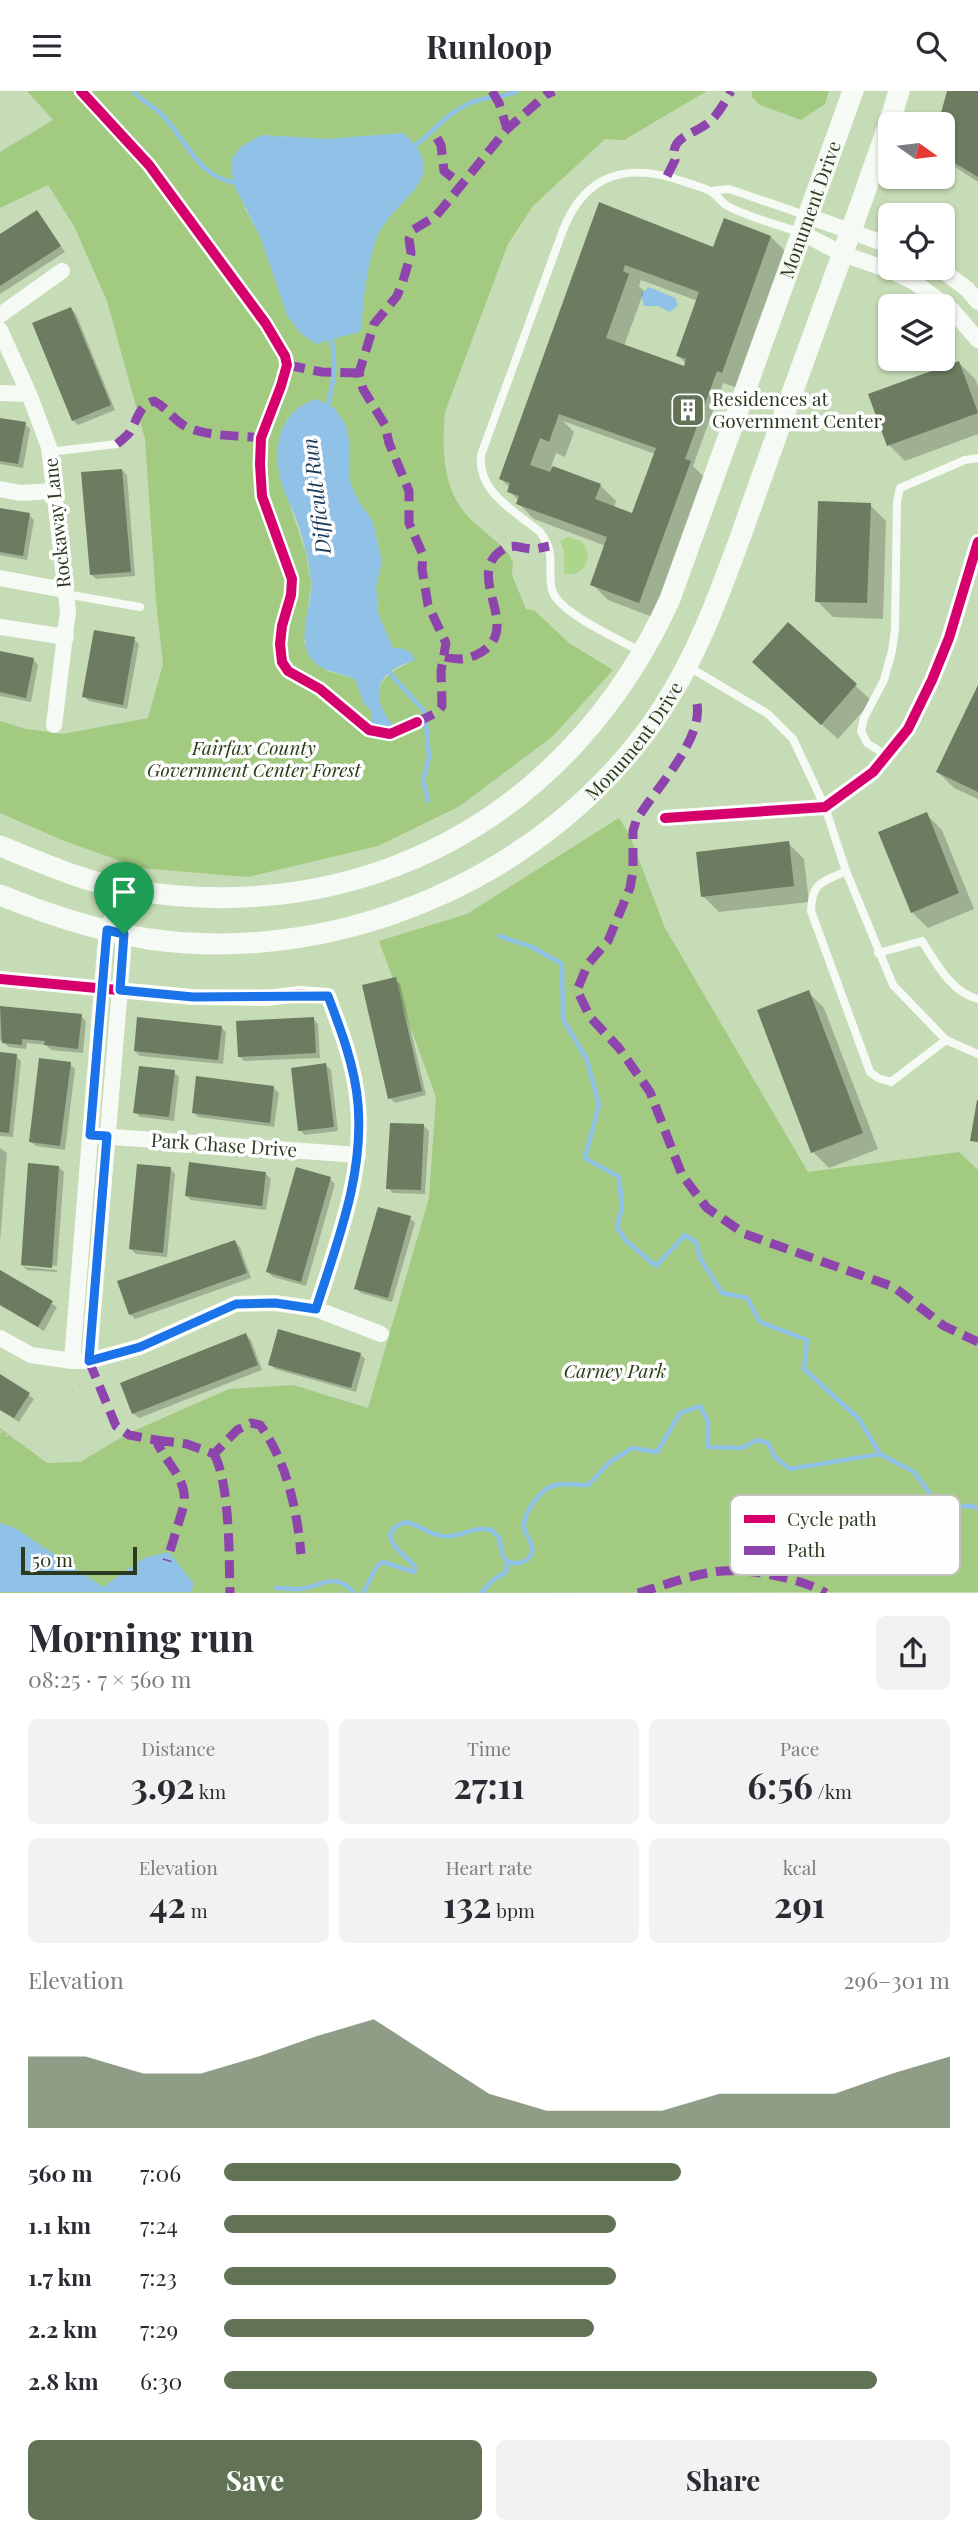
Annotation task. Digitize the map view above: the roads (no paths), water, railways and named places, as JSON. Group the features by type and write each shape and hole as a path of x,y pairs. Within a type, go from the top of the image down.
{"main road":[{"name":"Monument Drive","path":"0,845 63,870 122,889 205,898 284,896 330,887 411,860 463,834 498,812 538,781 600,718 643,654 662,618 681,572 853,91"},
{"name":"Monument Drive","path":"0,895 78,924 149,939 200,943 282,940 322,934 398,913 454,888 498,864 583,802 602,784 651,725 688,667 726,576 899,91"}],"street":[{"path":"805,225 851,231 878,241"},
{"path":"805,225 843,254 896,273 926,289 952,310 978,340"},
{"path":"0,315 62,271"},
{"path":"955,280 978,302"},
{"name":"Rockaway Lane","path":"0,330 29,394 49,452 68,611 54,725"},
{"path":"0,393 29,394"},
{"path":"0,489 20,493 52,491"},
{"path":"665,818 825,807 873,772 908,729 932,680 949,638 978,542"},
{"path":"0,578 65,592"},
{"path":"0,627 66,637"},
{"path":"72,1361 102,988 116,932 122,889"},
{"path":"86,1367 120,990 116,932"},
{"path":"0,979 193,997 328,996 345,1041 358,1103 358,1155 351,1200 316,1309"},
{"name":"Park Chase Drive","path":"90,1135 358,1155"},
{"path":"0,1338 32,1355 72,1361 86,1367 140,1347 236,1304 275,1303 316,1309 381,1334"}],"lane":[{"path":"643,654 556,600 552,589 549,546 540,532 494,493 484,481 480,468 481,455 563,230 577,202 602,181 616,174 634,171 667,176 711,191 726,205 805,225"},
{"path":"711,191 729,189 805,225"},
{"path":"49,452 117,444"},
{"path":"887,756 867,743 861,731 864,718 884,680 892,651 895,629 897,502 900,488 965,460 978,458"},
{"path":"65,592 141,607"},
{"path":"688,667 768,714 793,739 825,807 846,871 892,985 947,1040 978,1054"},
{"path":"846,871 818,885 811,894 811,911 870,1072 878,1079 891,1082 947,1040"},
{"path":"878,953 922,941 943,973 966,995 978,999"}],"water":[{"path":"403,133 418,150 424,164 422,176 416,188 384,225 376,240 366,285 362,331 316,344 300,333 287,315 261,239 233,183 231,159 242,146 262,135 326,139"},
{"path":"649,287 675,298 678,305 670,312 658,306 644,306 641,294"},
{"path":"316,399 334,408 346,425 350,446 349,480 359,502 373,522 382,562 376,586 378,613 393,648 406,650 415,660 393,670 380,685 381,706 393,725 383,729 371,725 371,711 364,704 355,679 318,665 309,655 306,646 310,574 296,518 280,479 278,449 288,419 304,404"},
{"path":"0,1523 15,1528 103,1587 144,1558 169,1552 193,1583 192,1592 0,1592"}],"waterway":[{"path":"133,91 168,121 200,164 210,173 237,183"},
{"name":"Difficult Run","path":"414,146 461,107 518,91"},
{"name":"Difficult Run","path":"327,408 334,373 331,337"},
{"name":"Difficult Run","path":"387,670 425,712 429,757 423,780 428,801"},
{"name":"Difficult Run","path":"499,936 532,947 562,964 563,1019 587,1060 599,1105 585,1158 619,1177 622,1207 617,1227 626,1241 656,1266 685,1235 696,1242 700,1258 722,1293 747,1298 760,1322 807,1340 804,1369 859,1419 880,1454 914,1472 931,1495"},
{"path":"363,1593 377,1566 383,1562 414,1572 416,1568 391,1539 395,1527 405,1522 442,1536 455,1536 478,1529 491,1530 499,1538 505,1559 512,1563 524,1561 533,1550 524,1521 530,1508 544,1491 559,1484 588,1485 610,1462 632,1448 657,1452 680,1413 700,1406 708,1422 708,1447 742,1448 757,1440 768,1443 775,1457 790,1469 880,1454"},
{"name":"Difficult Run","path":"960,1506 972,1506 978,1509"},
{"path":"481,1593 493,1580 506,1572 507,1561"},
{"path":"276,1588 307,1588 334,1581 341,1582 354,1593"}],"place":[{"name":"Residences at Government Center","path":"688,410"}],"park label":[{"name":"Fairfax County Government Center Forest","path":"254,759"},
{"name":"Carney Park","path":"615,1371"}]}
